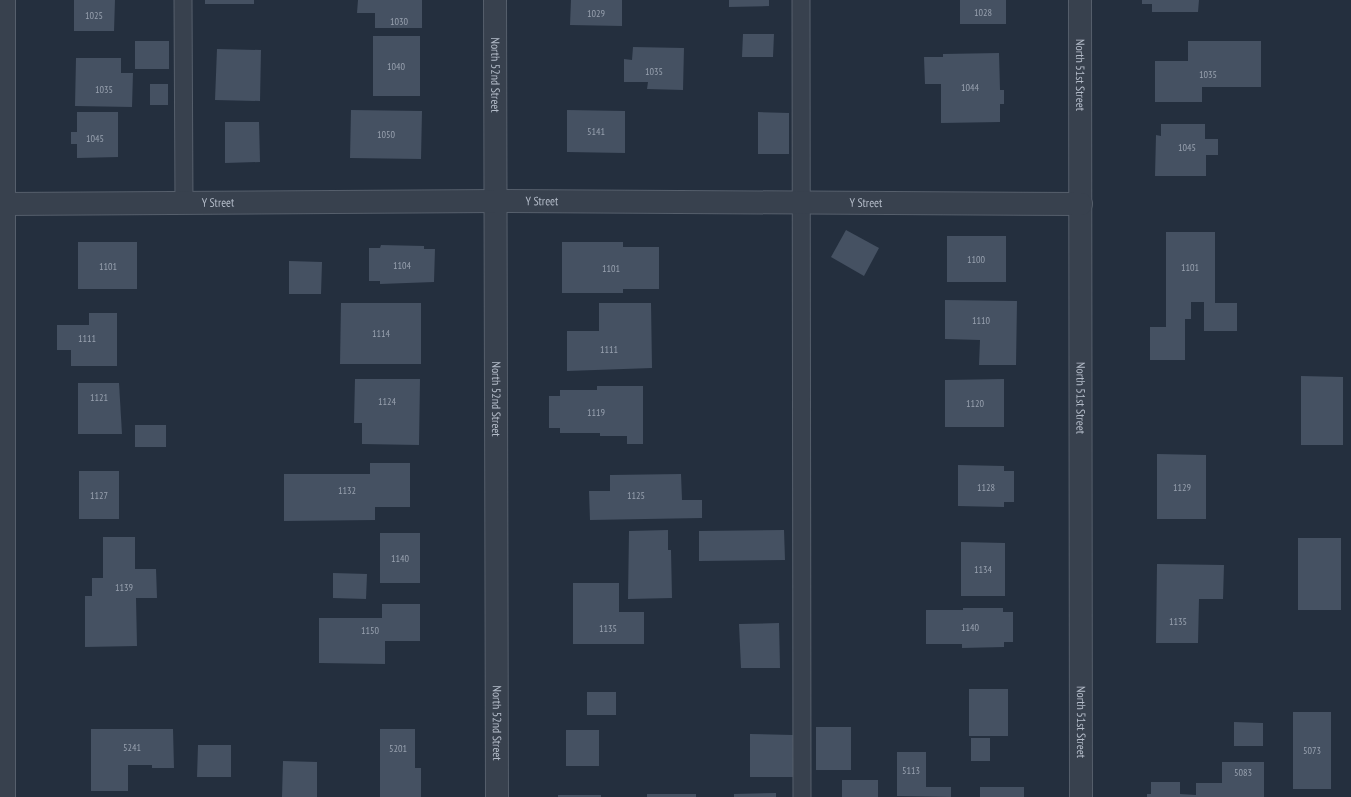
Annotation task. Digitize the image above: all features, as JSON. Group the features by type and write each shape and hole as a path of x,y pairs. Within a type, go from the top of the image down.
{"street":[{"path":"4,0 4,797"},
{"name":"North 52nd Street","path":"495,0 497,797"},
{"name":"North 51st Street","path":"1080,0 1081,797"},
{"name":"Y Street","path":"4,204 495,201 1080,204"}],"lane":[{"path":"183,0 184,203"},
{"path":"801,0 802,797"}],"building":[{"path":"74,0 115,0 114,31 74,31"},
{"path":"205,0 254,0 254,4 205,4"},
{"path":"358,0 422,0 422,28 375,28 375,13 357,13"},
{"path":"571,0 622,0 622,26 570,25"},
{"path":"729,0 769,0 769,6 729,7"},
{"path":"960,0 1006,0 1006,24 960,24"},
{"path":"1142,0 1199,0 1198,12 1152,12 1152,4 1142,4"},
{"path":"743,34 774,34 773,57 742,57"},
{"path":"373,36 420,36 420,96 373,96"},
{"path":"135,41 169,41 169,69 135,69"},
{"path":"1188,41 1261,41 1261,87 1202,87 1202,102 1155,102 1155,61 1188,61"},
{"path":"633,47 684,48 683,90 647,89 648,82 624,82 624,59 632,60"},
{"path":"217,49 261,50 260,101 215,100"},
{"path":"999,53 1000,90 1004,90 1004,104 1000,104 1000,122 941,123 941,84 925,84 924,57 943,57 943,54"},
{"path":"76,58 121,58 121,73 133,73 132,107 75,106"},
{"path":"150,84 168,84 168,105 150,105"},
{"path":"351,110 422,111 421,159 350,158"},
{"path":"567,110 625,111 625,153 567,152"},
{"path":"77,112 118,112 118,157 77,158 77,144 71,144 71,132 77,132"},
{"path":"758,112 789,113 789,154 758,154"},
{"path":"225,122 259,122 260,162 225,163"},
{"path":"1161,124 1205,124 1205,139 1218,139 1218,155 1206,155 1206,176 1155,176 1156,135 1161,136"},
{"path":"846,230 879,248 864,276 831,257"},
{"path":"1166,232 1215,232 1215,303 1237,303 1237,331 1204,331 1204,302 1191,302 1191,319 1185,319 1185,360 1150,360 1150,327 1166,327"},
{"path":"947,236 1006,236 1006,282 947,282"},
{"path":"78,242 137,242 137,289 78,289"},
{"path":"562,242 623,242 623,247 659,247 659,289 623,289 623,293 562,293"},
{"path":"381,245 424,246 424,249 435,249 434,282 380,284 380,281 369,281 369,248 380,248"},
{"path":"289,261 322,262 321,294 289,294"},
{"path":"945,300 1017,301 1016,365 979,365 980,340 945,339"},
{"path":"341,303 421,303 421,364 340,364"},
{"path":"599,303 651,303 652,368 567,371 567,331 599,331"},
{"path":"89,313 117,313 117,366 71,366 71,350 57,350 57,325 89,325"},
{"path":"1301,376 1343,377 1343,445 1301,445"},
{"path":"355,379 420,379 419,445 362,444 362,423 354,423"},
{"path":"1004,379 1004,427 945,427 945,380"},
{"path":"78,383 119,383 122,434 78,434"},
{"path":"597,386 643,386 643,444 627,444 627,436 600,436 600,433 560,433 560,428 549,428 549,396 560,396 560,390 597,390"},
{"path":"135,425 166,425 166,447 135,447"},
{"path":"1157,454 1206,455 1206,519 1157,519"},
{"path":"370,463 410,463 410,507 375,507 375,520 284,521 284,474 370,474"},
{"path":"958,465 1004,466 1004,471 1014,471 1014,502 1004,502 1004,507 958,506"},
{"path":"79,471 119,471 119,519 79,519"},
{"path":"681,474 682,500 702,500 702,518 590,520 589,491 610,491 610,475"},
{"path":"668,530 668,550 671,550 672,598 628,599 629,531"},
{"path":"784,530 785,560 699,561 699,531"},
{"path":"380,533 420,533 420,583 380,583"},
{"path":"103,537 135,537 135,569 156,569 157,598 136,598 137,646 85,647 85,596 92,596 92,578 103,578"},
{"path":"1298,538 1341,538 1341,610 1298,610"},
{"path":"961,542 1005,543 1005,596 961,596"},
{"path":"1157,564 1224,565 1223,599 1199,599 1198,643 1156,643"},
{"path":"333,573 367,574 366,599 333,598"},
{"path":"573,583 619,583 619,612 644,612 644,644 573,644"},
{"path":"382,604 420,604 420,641 385,641 385,664 319,663 319,618 382,618"},
{"path":"963,608 1003,608 1003,612 1013,612 1013,642 1004,642 1004,647 962,648 962,644 926,644 926,610 963,610"},
{"path":"779,623 780,668 741,668 739,624"},
{"path":"969,689 1008,689 1008,736 969,736"},
{"path":"587,692 616,692 616,715 587,715"},
{"path":"1293,712 1331,712 1331,789 1293,789"},
{"path":"1234,722 1263,723 1263,746 1234,746"},
{"path":"816,727 851,727 851,770 816,770"},
{"path":"91,729 173,729 174,768 152,768 152,765 128,765 128,791 91,791"},
{"path":"380,729 415,729 415,768 421,768 421,797 380,797"},
{"path":"566,730 599,730 599,766 566,766"},
{"path":"750,734 793,735 793,777 750,777"},
{"path":"971,738 990,738 990,761 971,761"},
{"path":"198,745 231,745 231,777 197,777"},
{"path":"897,752 926,752 926,787 951,787 951,797 897,796"},
{"path":"283,761 317,762 317,797 282,797"},
{"path":"1222,762 1264,762 1264,797 1147,797 1147,794 1151,794 1151,782 1180,782 1180,794 1196,795 1196,783 1222,783"},
{"path":"842,780 878,780 878,797 842,797"},
{"path":"980,787 1024,787 1024,797 980,797"},
{"path":"776,793 776,797 734,797 734,794"},
{"path":"647,794 696,794 696,797 647,797"},
{"path":"558,795 601,795 601,797 558,797"}]}
